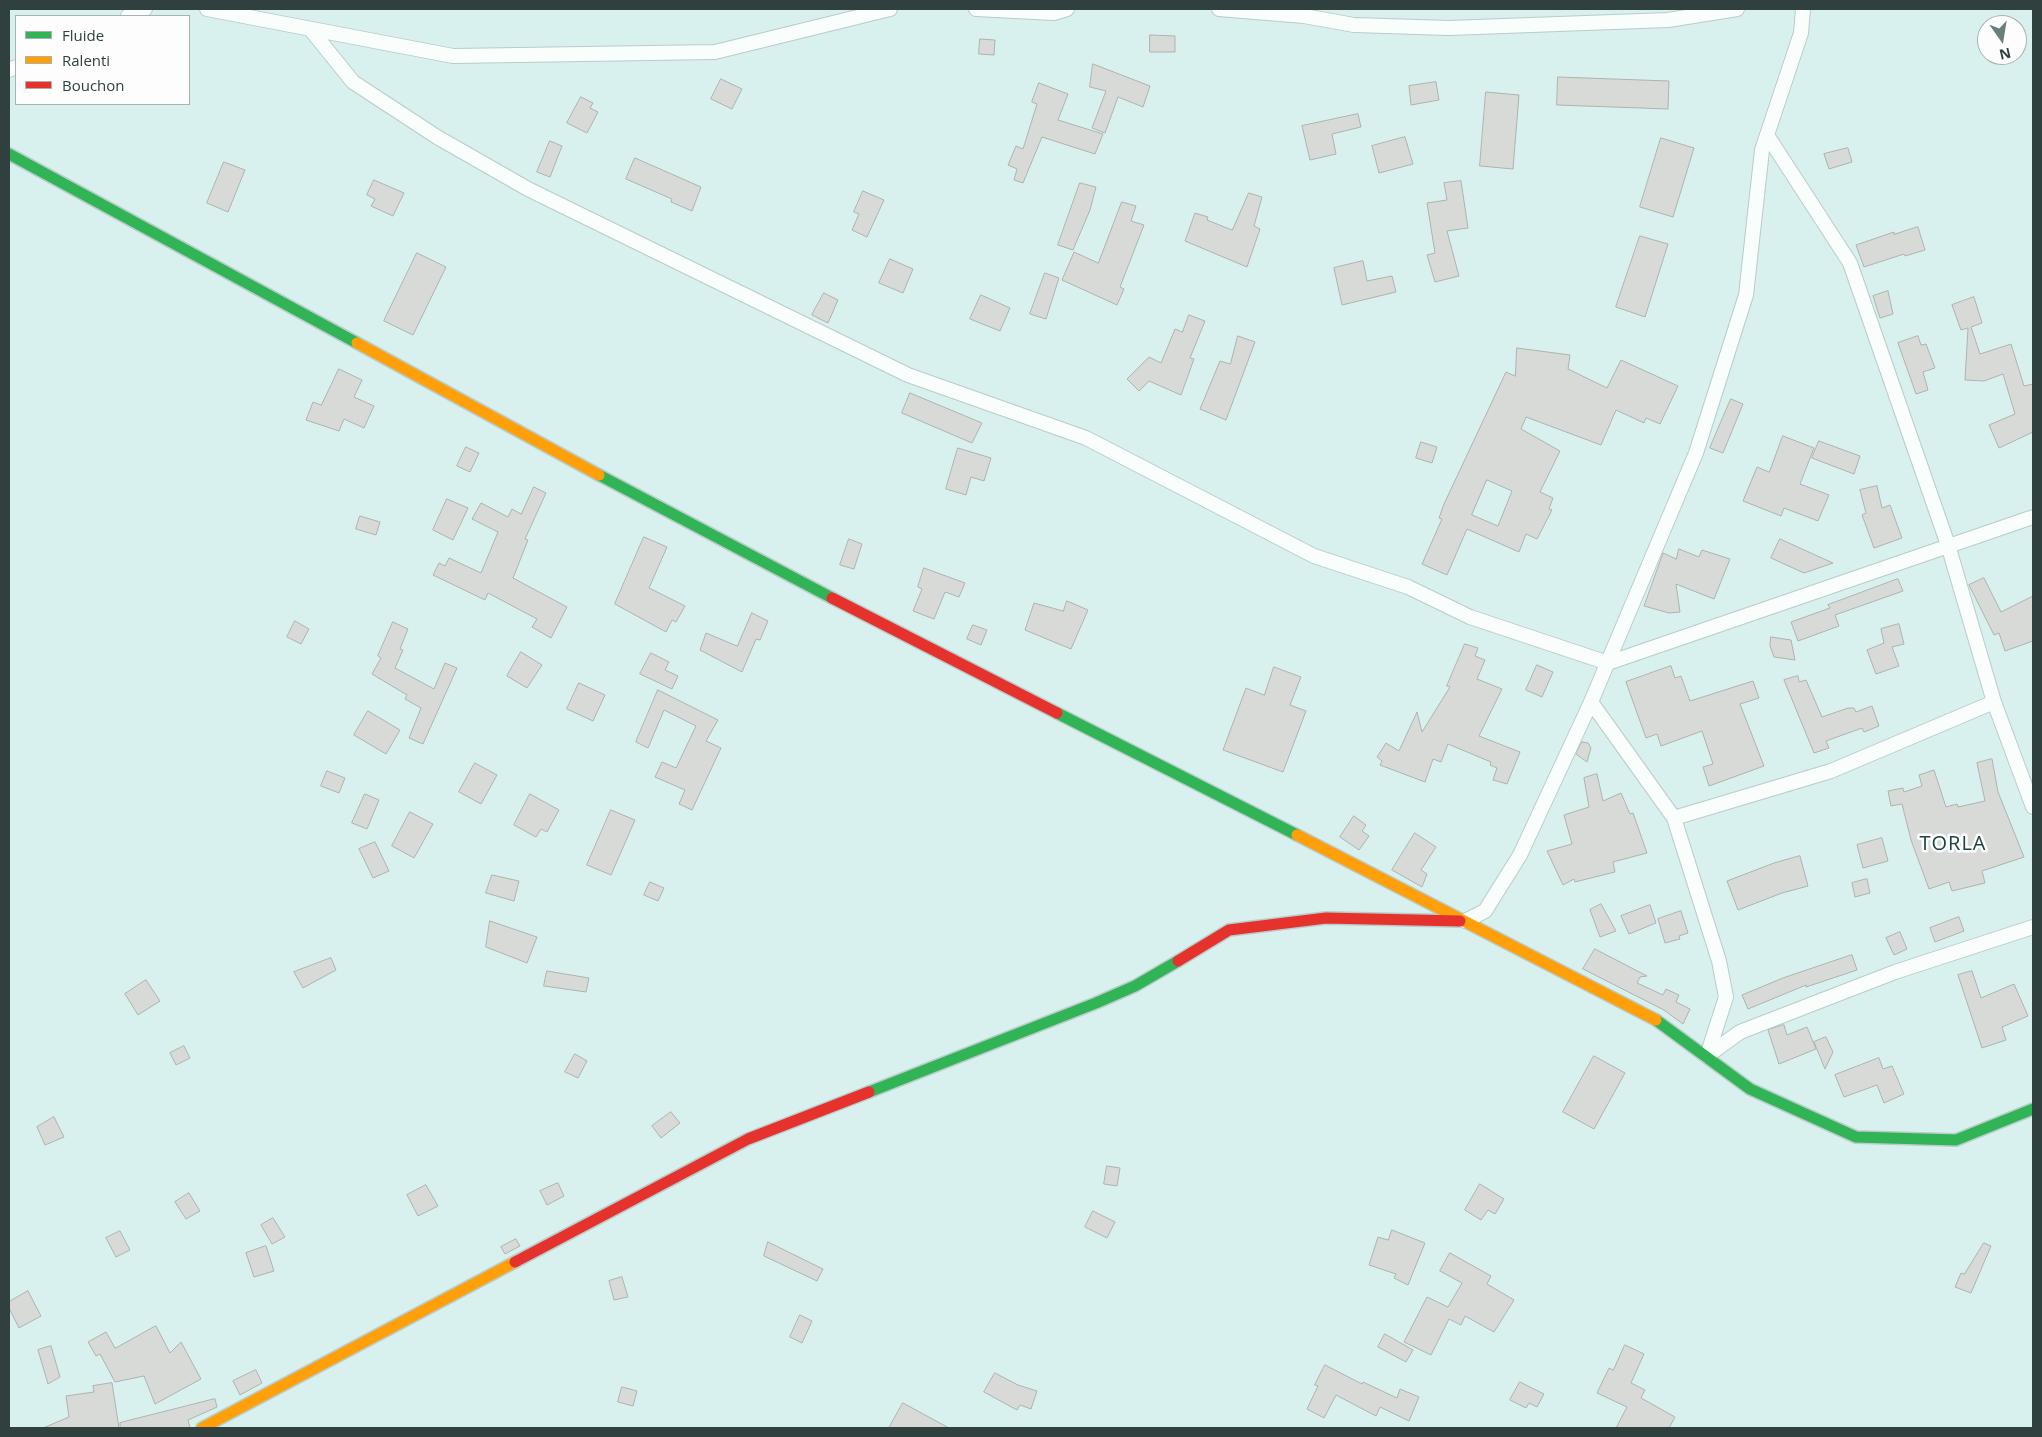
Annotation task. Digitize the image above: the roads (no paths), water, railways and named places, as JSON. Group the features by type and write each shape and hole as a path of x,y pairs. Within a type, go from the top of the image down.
{"street":[{"path":"130,15 145,9"},
{"path":"207,9 453,56 715,52 890,9"},
{"path":"976,9 1054,13 1067,9"},
{"path":"1219,9 1304,16 1354,25 1449,28 1668,20 1737,9"},
{"path":"202,1428 748,1139 1096,1003 1135,986 1229,930 1326,918 1465,921 1485,911 1520,855 1591,702 1696,452 1746,295 1762,150 1801,33 1803,9"},
{"path":"311,30 353,82 445,142 528,189 908,375 1086,438 1314,556 1408,587 1470,617 1608,663 2033,517"},
{"path":"1767,135 1850,263 1948,545 1994,702 2033,806"},
{"path":"9,154 698,529 1659,1021 1750,1089 1856,1137 1956,1140 2033,1109"},
{"path":"1591,702 1674,818 1719,961 1726,997 1707,1056"},
{"path":"1674,818 1831,771 1994,702"},
{"path":"1707,1056 1740,1032 1895,972 2033,927"}],"district":[{"name":"TORLA","path":"1953,844"}]}
